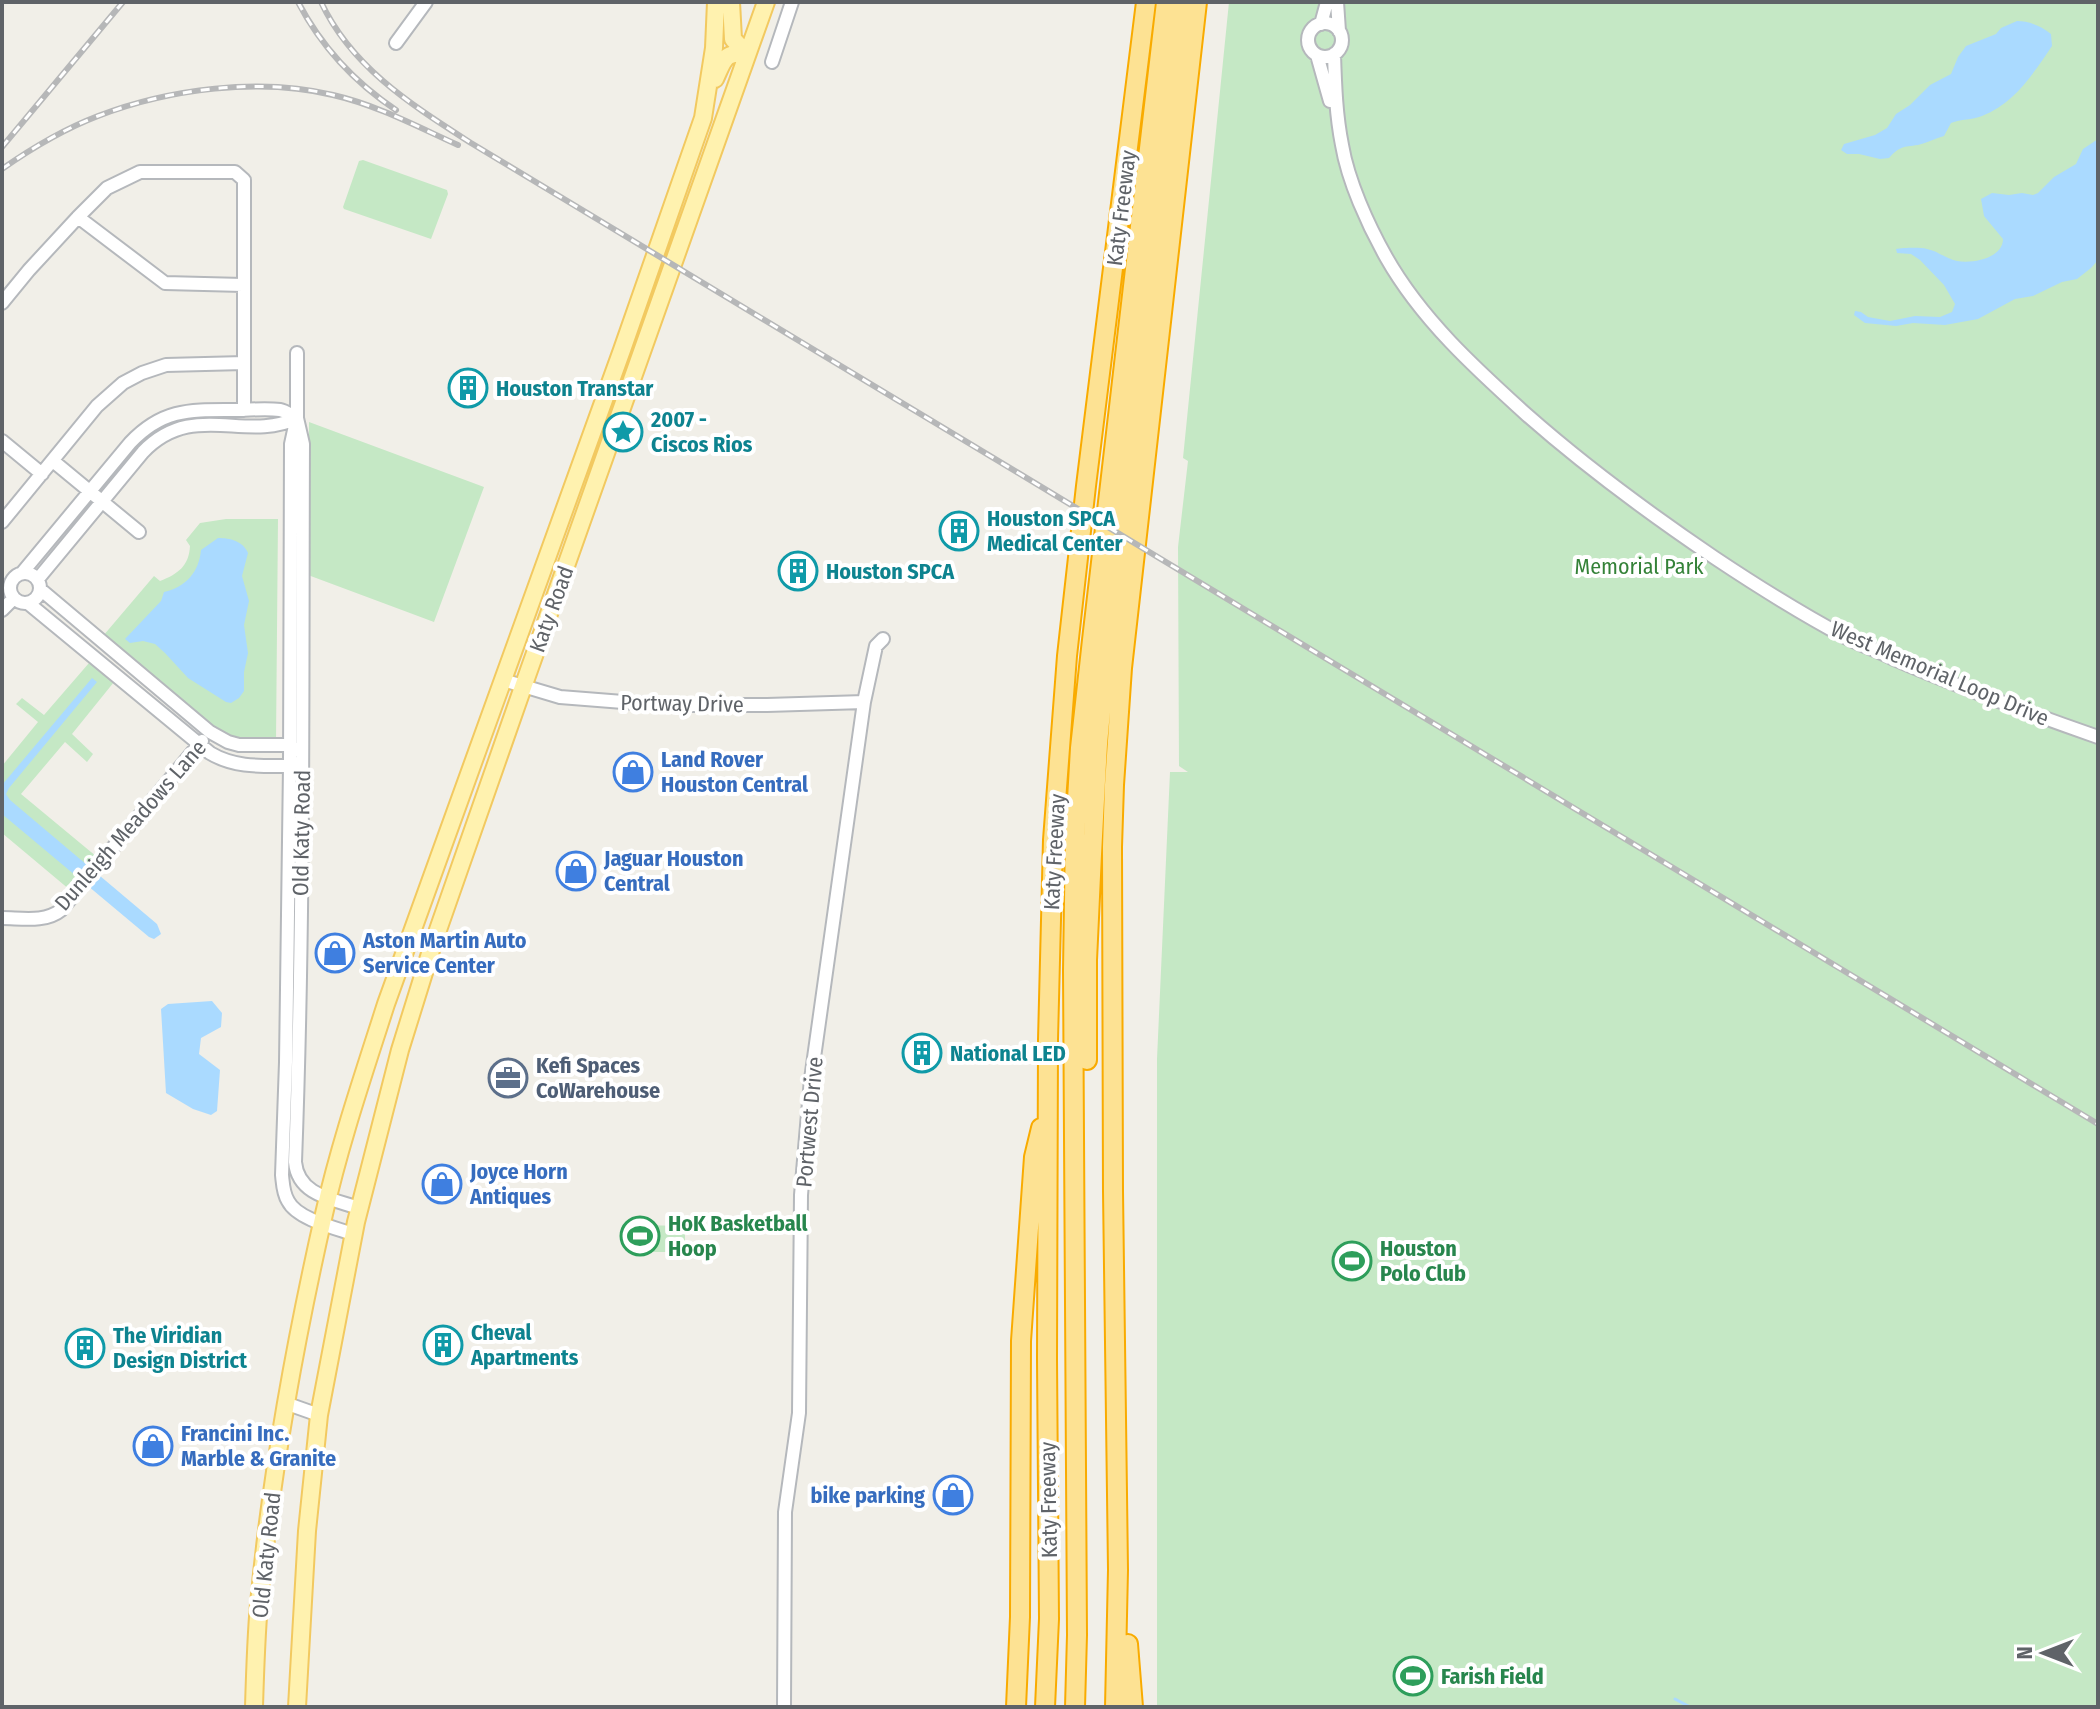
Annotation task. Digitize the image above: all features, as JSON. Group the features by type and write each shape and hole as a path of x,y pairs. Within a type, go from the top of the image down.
{"highway":[{"name":"Katy Freeway","path":"1045,1707 1048,1665 1048,1040 1053,840 1067,656 1146,2"},
{"path":"1075,1707 1075,834 1080,748 1166,2"},
{"path":"1084,1707 1088,1637 1086,1043 1093,838 1108,635 1182,2"},
{"path":"1115,1707 1118,1441 1112,862 1117,723 1197,2"},
{"path":"1016,1707 1020,1617 1021,1341 1034,1157 1048,1098"},
{"path":"1118,1441 1123,1573 1133,1707"}],"main road":[{"name":"Katy Road","path":"356,1221 400,1050 437,933 766,2"},
{"name":"Katy Road","path":"325,1211 353,1105 386,1004 703,118 720,3"},
{"path":"720,3 733,39 747,54"},
{"path":"708,93 728,55 734,52 747,54"},
{"path":"567,500 588,504"},
{"path":"518,640 537,646"},
{"name":"Old Katy Road","path":"254,1707 259,1606 270,1504 285,1403 325,1211"},
{"name":"Old Katy Road","path":"297,1707 307,1531 319,1415 356,1221"}],"street":[{"path":"396,43 426,2"},
{"path":"772,62 792,2"},
{"path":"1321,24 1327,2"},
{"path":"1337,2 1341,45 1327,57 1317,55 1309,46 1309,35 1321,24 1332,25 1339,31"},
{"name":"West Memorial Loop Drive","path":"1334,54 1335,98 1342,148 1353,184 1386,257 1412,298 1502,392 1584,463 1752,583 1846,637 1993,700 2098,737"},
{"name":"West Memorial Loop Drive","path":"1317,55 1339,126"},
{"path":"2,303 107,188 140,172 235,172 244,180 244,363 238,410 232,425"},
{"path":"78,217 165,283 243,285"},
{"name":"Old Katy Road","path":"297,353 297,418 291,444 302,756 294,960 281,1155 284,1192 291,1206 299,1212 325,1211 356,1221"},
{"path":"2,522 97,406 136,375 183,363 244,363"},
{"path":"22,573 31,574 120,656 210,732 239,745 290,745 302,756 290,766 235,765 218,758 28,603 14,598 10,585 130,443 165,417 186,411 281,410 297,418"},
{"path":"28,603 37,598 39,584 102,502 159,437 187,426 282,426 297,418"},
{"path":"2,441 42,474"},
{"path":"53,461 139,532"},
{"name":"Old Katy Road","path":"296,584 290,745 296,1173 304,1185 319,1195 325,1211"},
{"path":"2,610 14,598"},
{"name":"Portwest Drive","path":"784,1707 785,1512 799,1413 801,1195 814,1057 864,702 876,646 883,639"},
{"path":"108,670 120,656"},
{"name":"Portway Drive","path":"503,680 575,699 661,705 864,702"},
{"name":"Dunleigh Meadows Lane","path":"2,918 49,917 61,910 210,732"},
{"name":"Old Katy Road","path":"325,1211 356,1221"},
{"path":"285,1403 319,1415"}],"green space":[{"name":"Memorial Park","path":"1229,2 2098,2 2098,1707 1157,1707 1157,1059 1170,772 1188,772 1179,766 1178,547 1188,461 1183,458"},
{"path":"359,161 447,190 431,239 344,209"},
{"path":"309,422 484,487 434,622 308,575"},
{"path":"226,519 278,519 276,741 243,741 220,733 103,636 154,576 160,581 181,568 189,553 190,546 186,540 200,523"},
{"path":"89,663 114,682 72,734 93,754 87,762 65,742 21,794 97,857 70,890 2,833 2,766 38,722 16,704 22,698 44,715"},
{"path":"638,1225 685,1226 685,1252 638,1252"}],"water":[{"path":"2017,21 2047,31 2051,34 2052,46 2022,87 2004,103 1982,116 1951,123 1944,136 1902,148 1889,158 1847,154 1841,150 1844,144 1887,128 1896,114 1930,85 1951,74 1966,46 1996,34 2001,28"},
{"path":"2098,139 2098,260 2077,279 2062,282 2033,296 2015,299 1978,319 1945,325 1865,323 1854,315 1855,311 1861,312 1868,317 1890,321 1915,316 1940,317 1952,312 1955,304 1944,285 1920,260 1911,254 1897,253 1896,249 1927,249 1964,262 1993,255 2002,246 2003,239 1984,216 1981,199 1992,193 2038,193 2054,177 2076,164 2083,149"},
{"path":"218,538 236,541 248,553 242,576 249,601 244,625 248,653 244,691 231,703 188,678 155,644 143,641 130,643 125,639 161,601 164,592 190,577 201,550"},
{"path":"92,678 97,682 6,794 157,924 161,934 154,939 2,814 2,785"},
{"path":"212,1001 222,1013 221,1027 201,1038 199,1054 220,1070 217,1111 211,1115 193,1109 166,1093 161,1009 168,1004"}],"waterway":[{"path":"1675,1699 1690,1707"}],"railway":[{"path":"2,147 123,2"},
{"path":"298,2 317,34 340,62 366,88 396,110"},
{"path":"321,2 349,47 367,66 406,99 471,143 2098,1124"},
{"path":"2,169 61,133 125,107 184,93 245,87 305,90 349,99 458,145"}],"place":[{"name":"Houston Transtar","path":"468,388"},
{"name":"2007 - Ciscos Rios","path":"623,432"},
{"name":"Houston SPCA Medical Center","path":"959,531"},
{"name":"Houston SPCA","path":"798,571"},
{"name":"Land Rover Houston Central","path":"633,772"},
{"name":"Jaguar Houston Central","path":"576,871"},
{"name":"Aston Martin Auto Service Center","path":"335,953"},
{"name":"National LED","path":"922,1053"},
{"name":"Kefi Spaces CoWarehouse","path":"508,1078"},
{"name":"Joyce Horn Antiques","path":"442,1184"},
{"name":"HoK Basketball Hoop","path":"640,1236"},
{"name":"Houston Polo Club","path":"1352,1261"},
{"name":"Cheval Apartments","path":"443,1345"},
{"name":"The Viridian Design District","path":"85,1348"},
{"name":"Francini Inc. Marble & Granite","path":"153,1446"},
{"name":"bike parking","path":"953,1495"},
{"name":"Farish Field","path":"1413,1676"}]}
